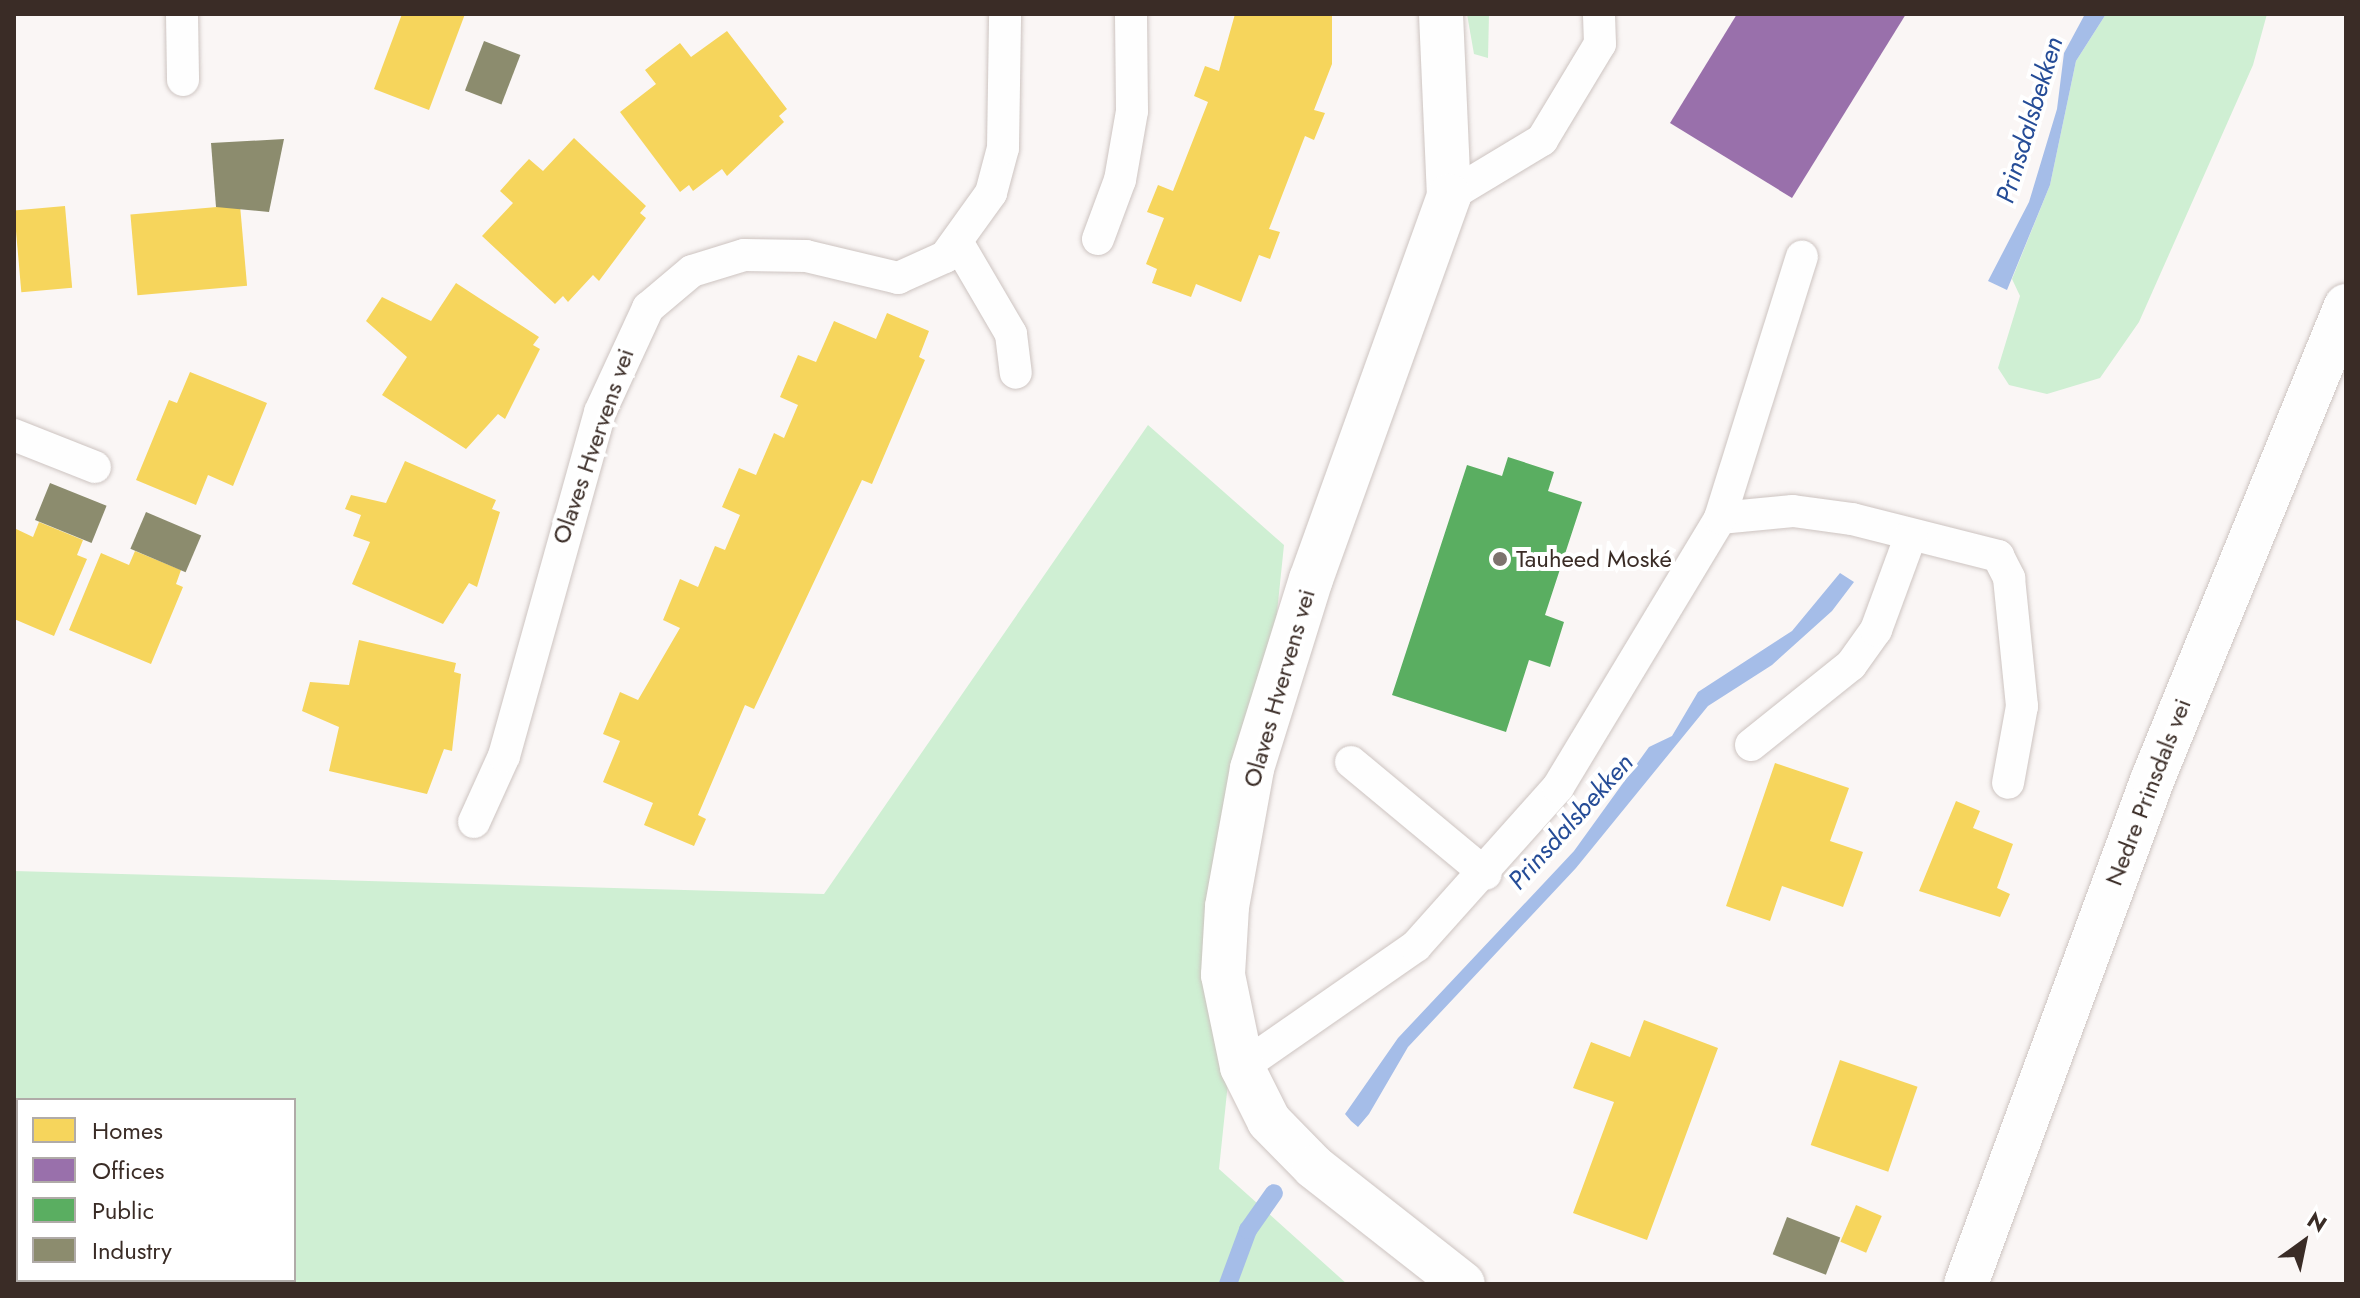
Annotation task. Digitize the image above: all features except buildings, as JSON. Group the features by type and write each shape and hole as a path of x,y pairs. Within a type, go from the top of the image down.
{"street":[{"name":"Olaves Hvervens vei","path":"1441,14 1449,196 1311,579 1252,769 1223,975 1242,1067 1269,1121 1305,1158 1463,1284"},
{"name":"Nedre Prinsdals vei","path":"1966,1284 2153,778 2346,306"}],"lane":[{"path":"182,14 183,80"},
{"name":"Olaves Hvervens vei","path":"474,822 504,756 600,412 648,308 692,271 744,255 806,256 898,278 916,275 959,245 991,193 1008,125 1005,14"},
{"path":"1098,239 1120,180 1132,111 1131,14"},
{"path":"1449,196 1542,140 1600,44 1599,14"},
{"path":"959,245 1011,334 1016,373"},
{"path":"1242,1067 1366,987 1486,874 1558,787 1720,518 1802,257"},
{"path":"14,435 95,467"},
{"path":"1720,518 1793,511 1998,556 2009,578 2022,706 2008,783"},
{"path":"1751,745 1851,665 1876,630 1911,535"},
{"path":"1351,762 1486,874"}],"green space":[{"path":"1467,14 1489,14 1488,58 1474,54"},
{"path":"2106,14 2267,14 2253,65 2139,322 2100,378 2047,394 2009,385 1998,368 2020,296 2012,279 2050,185 2076,61"},
{"path":"1148,425 1284,545 1219,1169 1347,1284 14,1284 14,871 824,894"}],"water":[{"path":"2085,14 2106,14 2076,61 2050,185 2007,290 1988,281 2029,202 2057,109 2064,53"},
{"name":"Prinsdalsbekken","path":"1840,573 1854,582 1832,611 1772,665 1708,706 1576,868 1408,1047 1369,1114 1358,1127 1351,1121 1345,1114 1398,1038 1574,851 1649,747 1672,736 1698,692 1792,631"}],"waterway":[{"name":"Prinsdalsbekken","path":"1228,1284 1248,1230 1274,1193"}],"place":[{"name":"Tauheed Moské","path":"1500,559"}]}
